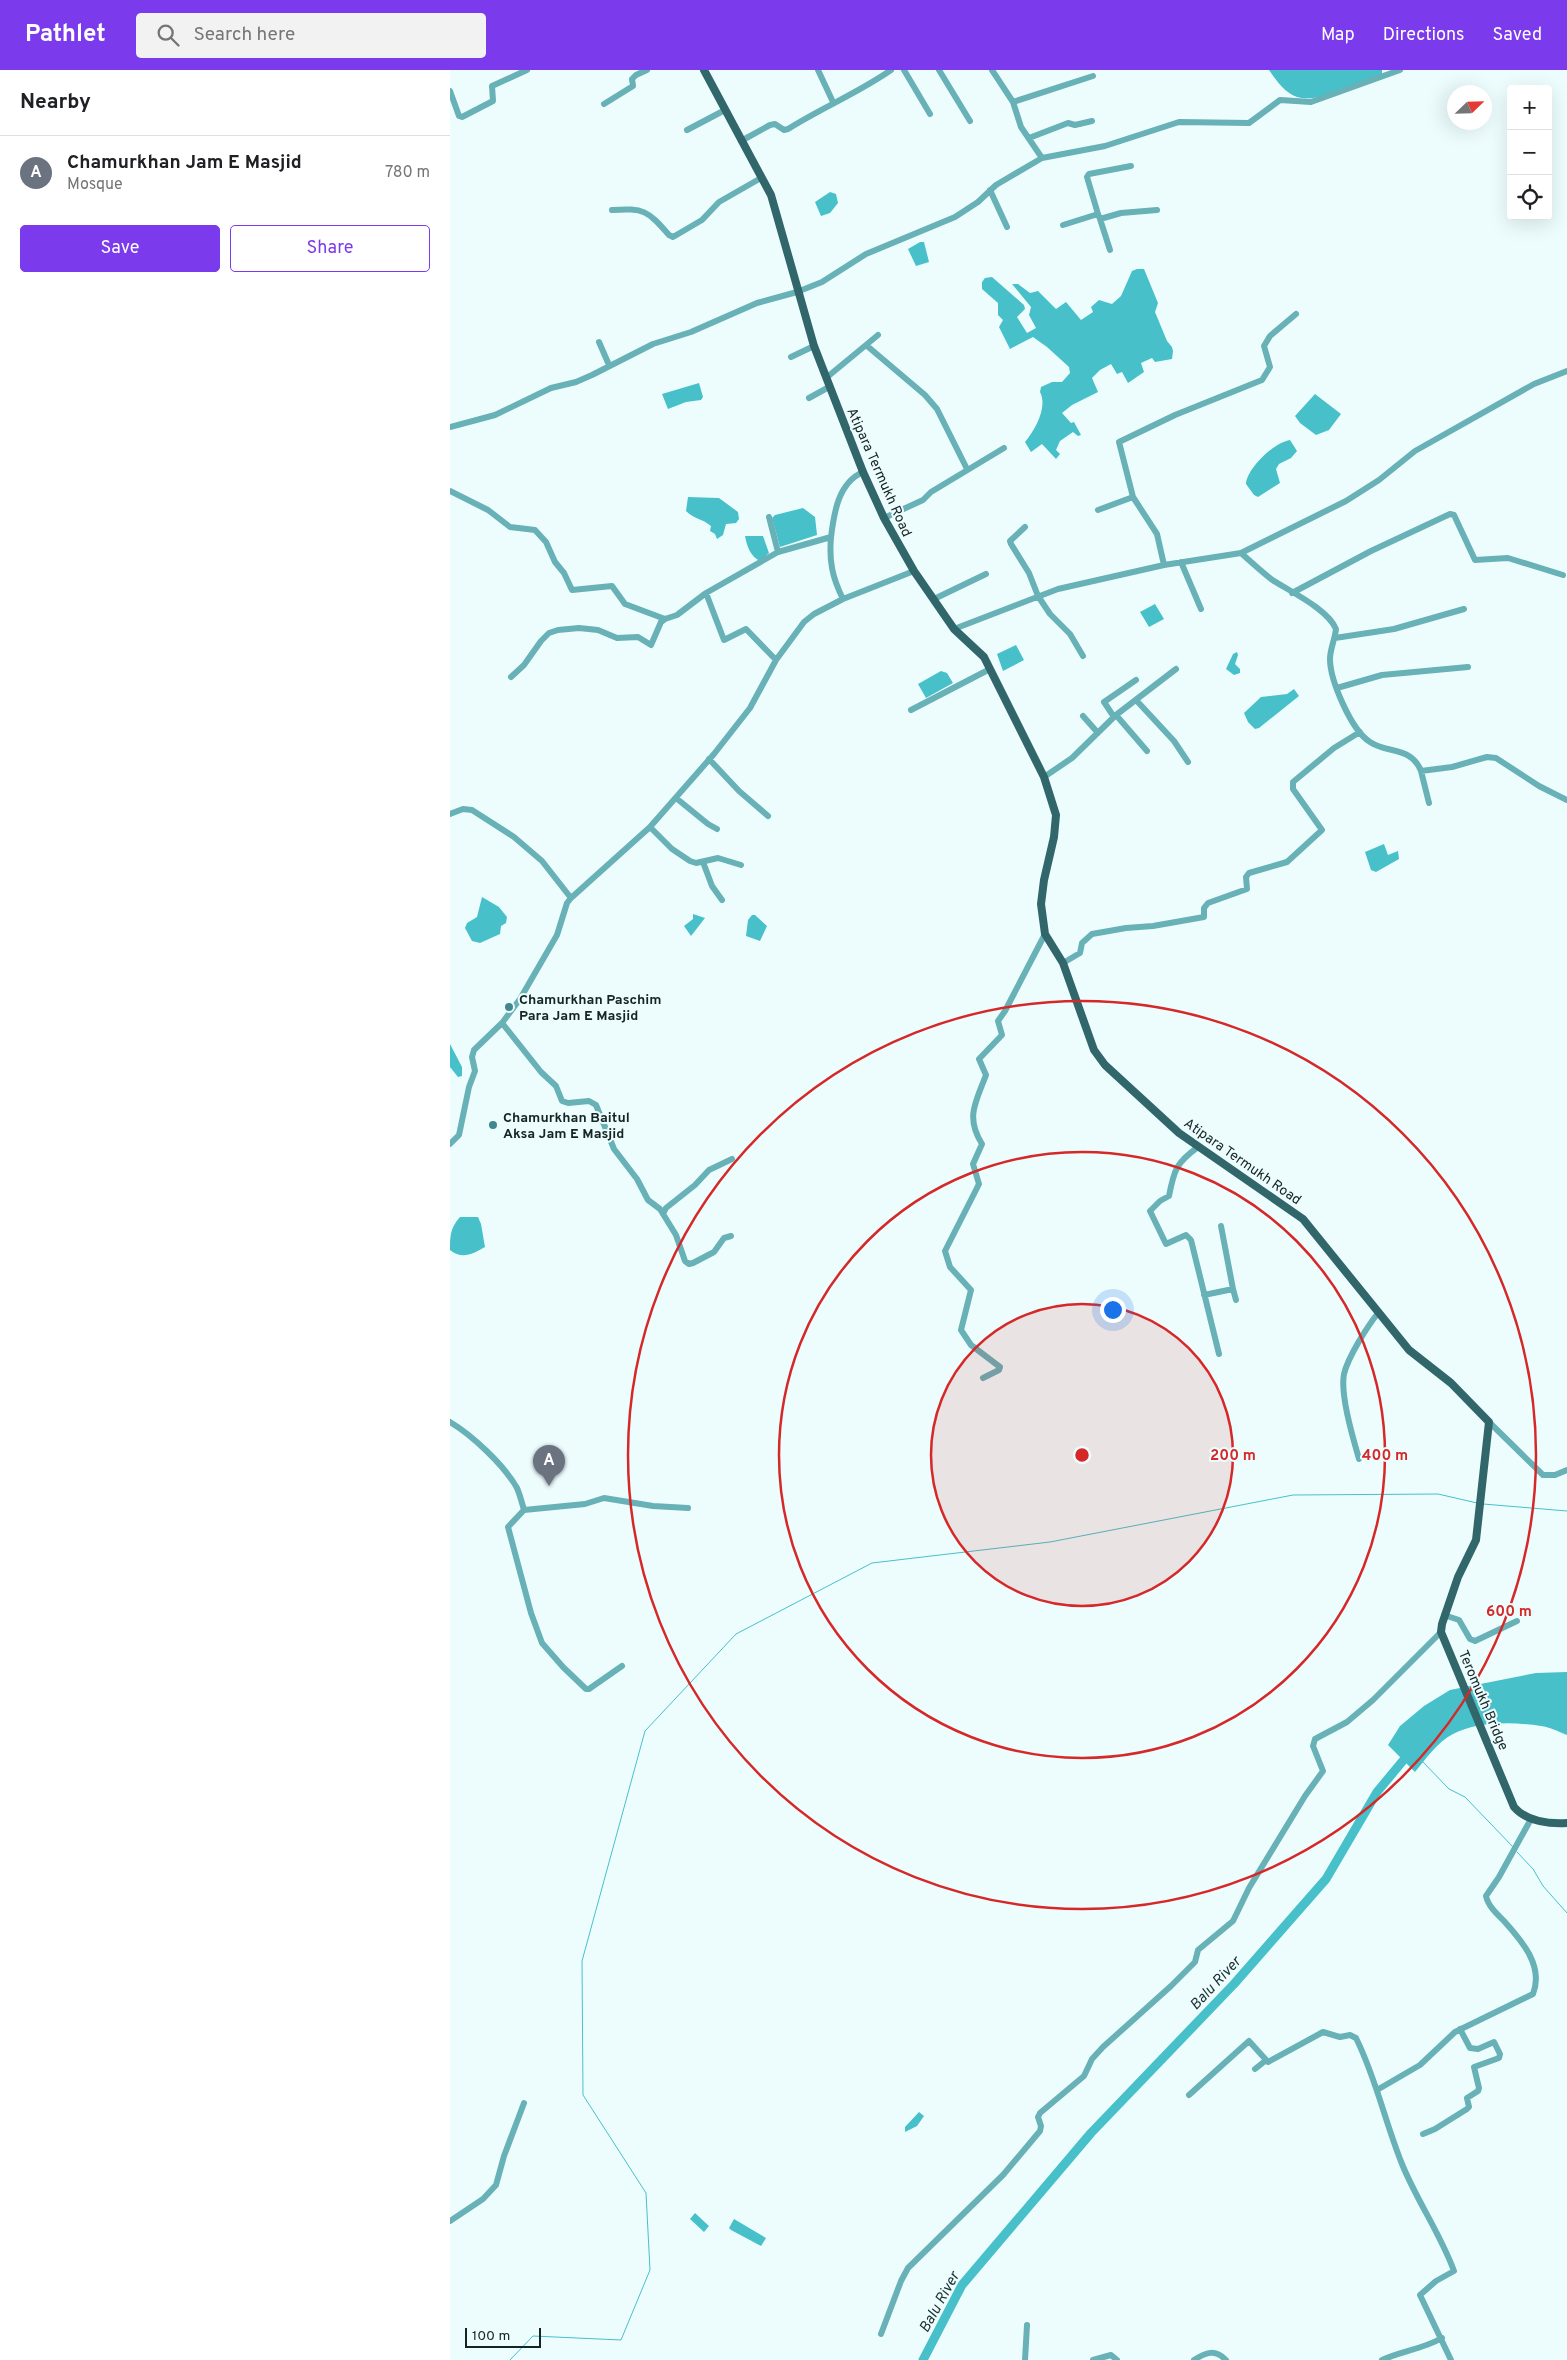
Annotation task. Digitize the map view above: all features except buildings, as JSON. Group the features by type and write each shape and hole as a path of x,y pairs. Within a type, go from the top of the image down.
{"main road":[{"name":"Atipara Termukh Road","path":"704,70 775,207 797,292 814,346 863,472 884,518 914,572 954,629 984,657 1044,777 1056,815 1054,837 1044,880 1041,904 1045,934 1063,963 1076,994 1086,1032 1094,1050 1105,1065 1179,1134 1304,1219 1409,1350 1451,1383 1489,1422"},
{"path":"1441,1632 1444,1615 1476,1534 1489,1422"},
{"name":"Teromukh Bridge","path":"1441,1632 1514,1807 1523,1816 1531,1819"},
{"path":"1531,1819 1567,1823"}],"street":[{"path":"450,91 459,116 462,117 493,101 492,86 527,70"},
{"path":"604,104 633,86 632,80 636,75 647,70"},
{"path":"818,70 833,102"},
{"path":"741,141 770,125 775,124 784,130 788,129 833,102 873,82 890,70"},
{"path":"904,70 930,114"},
{"path":"939,70 970,121"},
{"path":"992,70 1013,102 1021,126 1042,158"},
{"path":"450,428 495,415 551,388 576,382 592,375 654,344 708,325 757,303 797,292 822,282 866,254 955,217 978,202 990,190 1042,158 1105,146 1179,122 1249,123 1280,100 1311,102 1400,70"},
{"path":"1013,102 1093,76"},
{"path":"687,130 724,110"},
{"path":"1029,138 1068,123 1075,124 1092,121"},
{"path":"1110,250 1087,177 1089,174 1131,166"},
{"path":"612,210 636,209 647,212 673,237 702,220 718,202 761,178"},
{"path":"990,190 1008,227"},
{"path":"1063,225 1121,212 1158,210"},
{"path":"1164,565 1157,534 1133,497 1119,442 1194,406 1262,380 1270,367 1263,349 1265,342 1296,314"},
{"path":"826,378 878,335"},
{"path":"598,342 609,365"},
{"path":"866,345 925,395 938,409 967,469"},
{"path":"791,357 814,346"},
{"path":"954,629 1038,596 1164,565 1241,553 1346,501 1379,480 1415,451 1534,384 1567,371"},
{"path":"809,398 829,388"},
{"path":"884,518 923,500 931,492 1004,448"},
{"path":"843,599 834,581 831,568 831,537 835,512 846,484 863,472"},
{"path":"450,491 488,510 510,527 535,530 546,542 555,562 564,573 572,590 612,586 625,604 665,619 677,615 706,593 778,552 831,537"},
{"path":"1098,510 1133,497"},
{"path":"1292,594 1371,551 1450,514 1454,515 1475,560 1508,558 1563,575"},
{"path":"769,517 778,552"},
{"path":"1025,527 1010,541 1011,544 1029,572 1038,596 1050,614 1070,634 1083,656"},
{"path":"1241,553 1292,594 1331,620 1336,629 1330,661 1340,698 1360,732 1372,743 1412,756 1418,762 1429,803"},
{"path":"1181,562 1201,609"},
{"path":"450,1144 458,1138 469,1087 474,1075 472,1054 502,1023 520,1000 557,934 567,903 571,898 650,827 709,759 750,708 776,660 804,622 814,614 843,599 914,572"},
{"path":"934,599 986,574"},
{"path":"706,593 724,640 746,629 776,660"},
{"path":"1335,638 1394,629 1464,609"},
{"path":"512,677 549,633 579,628 598,630 617,638 638,637 651,645 665,619"},
{"path":"1337,688 1382,675 1468,667"},
{"path":"911,710 990,669"},
{"path":"1044,777 1072,758 1115,716 1176,669"},
{"path":"1136,680 1104,702 1147,751"},
{"path":"1136,700 1174,741 1188,762"},
{"path":"1083,716 1098,732"},
{"path":"1063,963 1080,953 1082,943 1092,934 1204,917 1204,908 1208,903 1247,889 1246,877 1249,873 1287,862 1322,830 1293,789 1293,782 1334,748 1360,732"},
{"path":"1421,771 1452,766 1487,757 1496,758 1539,786 1567,800"},
{"path":"709,759 739,791 768,816"},
{"path":"676,798 717,829"},
{"path":"450,814 463,810 472,810 514,837 542,861 571,898"},
{"path":"650,827 679,854 690,861 704,862 718,858 741,865"},
{"path":"704,862 712,886 722,900"},
{"path":"984,1378 999,1370 1000,1367 971,1345 961,1330 971,1290 950,1267 945,1251 979,1184 973,1164 982,1144 974,1132 972,1122 976,1102 986,1075 979,1059 1002,1035 998,1021 1045,934"},
{"path":"502,1023 541,1072 556,1086 562,1101 568,1103 589,1101 596,1105 614,1149 637,1179 648,1200 660,1209 676,1235 685,1261 689,1264 714,1252 724,1238 731,1236"},
{"path":"1198,1147 1182,1159 1175,1168 1169,1196 1160,1201 1150,1211 1166,1244 1186,1235 1189,1237 1219,1354"},
{"path":"663,1214 666,1208 695,1185 709,1170 732,1160"},
{"path":"1221,1226 1236,1300"},
{"path":"1204,1296 1233,1289"},
{"path":"1359,1459 1349,1422 1344,1375 1356,1347 1378,1313"},
{"path":"450,1422 472,1437 510,1477 518,1490 524,1510"},
{"path":"1489,1422 1543,1475 1549,1477 1567,1470"},
{"path":"622,1666 589,1689 586,1689 542,1643 531,1613 508,1527 509,1523 524,1510 585,1504 604,1498 635,1504 688,1508"},
{"path":"1444,1615 1459,1620 1470,1639 1475,1641 1517,1621"},
{"path":"881,2334 901,2281 908,2268 1003,2175 1040,2131 1041,2126 1038,2117 1040,2114 1084,2076 1092,2060 1102,2047 1171,1986 1195,1962 1198,1950 1233,1921 1249,1888 1305,1796 1323,1771 1313,1746 1314,1739 1347,1722 1373,1700 1441,1632"},
{"path":"1377,2090 1420,2065 1450,2035 1533,1994 1536,1972 1529,1953 1496,1913 1487,1901 1486,1896 1513,1854 1531,1819"},
{"path":"1423,2134 1435,2129 1469,2107 1467,2098 1476,2093 1479,2088 1474,2068 1499,2058 1500,2054 1494,2042 1478,2049 1470,2048 1460,2030"},
{"path":"1255,2069 1265,2060 1274,2059 1323,2032 1340,2037 1350,2035 1356,2038 1377,2090 1402,2164 1454,2271 1436,2281 1420,2295 1451,2360"},
{"path":"1189,2095 1249,2041 1265,2060"},
{"path":"450,2221 469,2209 496,2185 504,2156 524,2103"},
{"path":"1025,2360 1027,2325"},
{"path":"1382,2360 1430,2345 1442,2338"},
{"path":"1194,2360 1210,2353 1218,2353 1226,2360"},
{"path":"1093,2360 1111,2355 1117,2360"}],"water":[{"path":"1269,70 1382,70 1382,74 1328,95 1306,98 1297,97 1281,86"},
{"path":"830,192 836,194 838,203 830,213 821,216 815,202"},
{"path":"920,242 924,242 929,262 916,266 908,249"},
{"path":"1144,269 1158,303 1155,312 1167,341 1172,347 1172,359 1155,362 1152,358 1141,363 1144,372 1128,383 1122,372 1117,374 1111,364 1100,370 1092,378 1098,392 1072,405 1062,413 1071,423 1074,422 1081,435 1078,436 1073,432 1060,441 1056,450 1060,454 1056,459 1042,444 1031,452 1025,442 1039,418 1042,404 1041,387 1052,382 1062,382 1070,373 1069,367 1033,337 1010,349 999,327 1003,320 998,315 998,303 982,289 982,282 985,278 992,277 1024,305 1025,309 1017,317 1027,333 1036,328 1029,315 1031,307 1012,284 1018,284 1030,293 1038,291 1056,309 1066,302 1081,320 1093,312 1091,307 1099,300 1112,304 1121,296 1132,271"},
{"path":"699,383 703,397 701,400 686,402 668,409 662,394"},
{"path":"1315,394 1341,414 1329,430 1316,435 1300,423 1295,416"},
{"path":"1290,440 1297,451 1291,458 1279,464 1276,469 1280,483 1258,497 1254,495 1246,484 1251,471 1277,445"},
{"path":"688,497 719,498 738,512 739,519 736,523 726,524 723,535 717,539 715,534 710,531 711,526 686,511"},
{"path":"803,508 815,517 817,535 780,547 772,518 775,515"},
{"path":"745,536 763,536 769,553 760,561 757,559 750,550"},
{"path":"1155,604 1164,619 1149,627 1140,612"},
{"path":"1016,645 1024,660 1003,671 997,654"},
{"path":"1237,652 1235,664 1240,669 1240,673 1234,675 1226,669 1233,654"},
{"path":"941,671 947,673 953,683 926,698 918,684"},
{"path":"1294,689 1299,696 1259,728 1255,729 1248,722 1244,713 1261,697 1287,694"},
{"path":"1384,844 1388,855 1398,851 1399,859 1376,872 1371,870 1365,852"},
{"path":"482,897 499,907 507,917 506,923 501,926 500,934 480,943 472,941 465,928 467,923 477,917"},
{"path":"693,914 705,918 691,936 684,926 693,919"},
{"path":"752,915 755,915 767,926 760,941 746,936 748,920"},
{"path":"450,1044 462,1067 462,1076 458,1077 450,1067"},
{"path":"460,1217 478,1217 485,1247 467,1255 459,1255 450,1250 451,1233"},
{"path":"1567,1672 1567,1735 1548,1727 1508,1723 1474,1727 1447,1737 1432,1751 1415,1772 1388,1745 1400,1726 1424,1706 1450,1690 1536,1673"},
{"path":"919,2112 924,2116 917,2126 905,2132 905,2127"},
{"path":"695,2213 709,2226 704,2232 690,2219"},
{"path":"734,2219 766,2238 761,2246 729,2228"}],"waterway":[{"path":"510,2360 533,2336 621,2340 650,2270 646,2193 583,2095 582,1961 645,1731 736,1634 872,1563 1050,1542 1293,1495 1438,1494 1477,1503"},
{"path":"1483,1504 1567,1511"},
{"name":"Balu River","path":"923,2360 962,2285 1091,2133 1234,1984 1326,1879 1377,1792 1411,1751"},
{"path":"1422,1761 1449,1789 1465,1797 1513,1847"},
{"path":"1517,1852 1533,1869 1543,1886 1567,1913"}],"place":[{"name":"Chamurkhan Paschim Para Jam E Masjid","path":"509,1007"},
{"name":"Chamurkhan Baitul Aksa Jam E Masjid","path":"493,1125"},
{"name":"Chamurkhan Jam E Masjid","path":"549,1486"}]}
